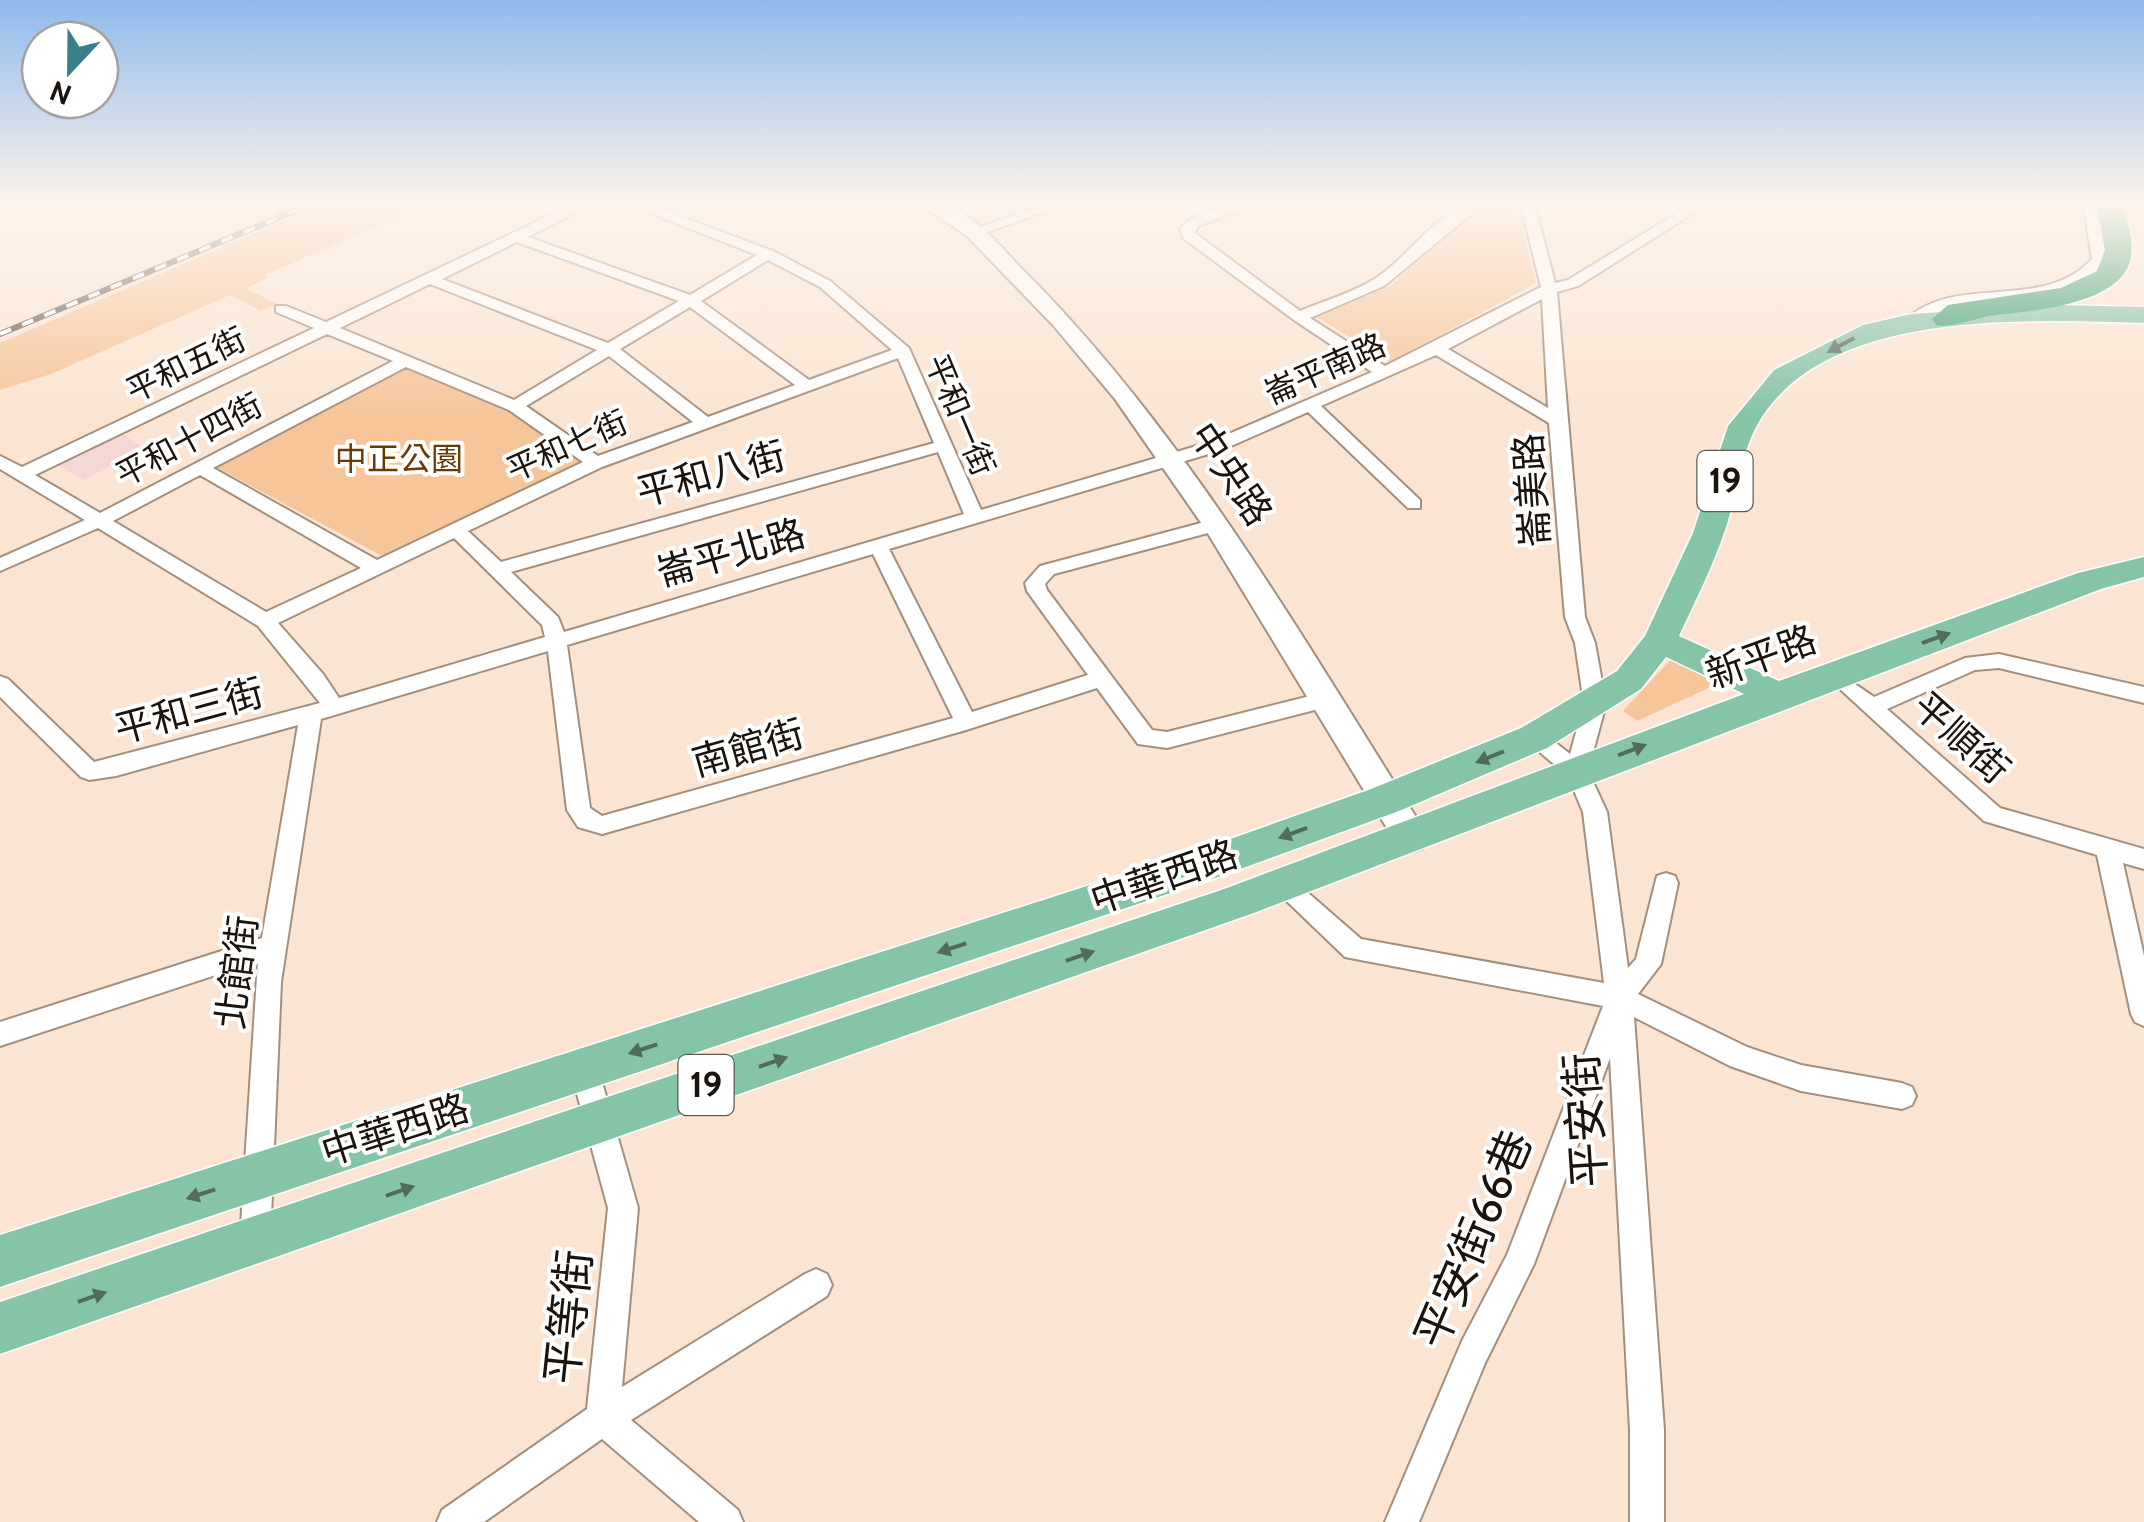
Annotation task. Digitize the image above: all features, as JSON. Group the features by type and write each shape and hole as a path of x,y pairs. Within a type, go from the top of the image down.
{"highway":[{"path":"1946,319 1958,310 2046,300 2095,286 2112,273"}],"main road":[{"name":"中華西路","path":"0,1261 1210,863 1385,800 1534,738 1629,680 1660,641 1709,533 1742,426 1784,376 1863,333 1911,322 2059,312 2144,315"},
{"name":"新平路","path":"1411,838 1776,696 2090,582 2144,567"},
{"path":"1660,641 1736,673 1776,696"},
{"name":"中華西路","path":"0,1328 1411,838"}],"street":[{"name":"平和五街","path":"22,474 442,273"},
{"path":"616,273 690,300 806,385"},
{"path":"515,406 736,273"},
{"name":"平和一街","path":"804,273 825,284 903,351 974,515"},
{"name":"中央路","path":"1015,273 1061,320 1171,458 1411,838"},
{"path":"1239,273 1385,373"},
{"path":"1299,317 1379,283 1391,273"},
{"name":"崙美路","path":"1545,273 1575,617 1585,642 1595,704 1577,771"},
{"name":"崙平南路","path":"1171,458 1216,446 1385,373 1588,273"},
{"path":"1911,322 1925,308 1947,301 2028,294 2079,281 2087,273"},
{"path":"430,279 611,350 704,422"},
{"path":"281,309 515,406 596,464"},
{"path":"1437,349 1560,422"},
{"name":"平和七街","path":"265,621 596,464 903,351"},
{"name":"平和十四街","path":"0,565 101,520 403,362"},
{"path":"1311,405 1414,504"},
{"name":"平和八街","path":"500,569 942,446"},
{"name":"崙平北路","path":"322,710 1171,458"},
{"path":"0,461 265,621 316,680 322,710"},
{"path":"200,468 376,568"},
{"path":"1216,525 1038,575 1037,591 1140,732 1156,742 1322,701"},
{"path":"456,530 550,622 558,640"},
{"path":"878,546 966,722"},
{"name":"南館街","path":"558,640 579,810 586,820 602,825 966,722 1103,678"},
{"path":"1874,706 1972,663 1999,661 2144,694"},
{"name":"平和三街","path":"0,684 89,771 116,768 322,710"},
{"name":"平順街","path":"1852,690 1992,815 2144,859"},
{"name":"北館街","path":"255,1241 268,982 322,710"},
{"path":"1534,738 1577,771"},
{"name":"平安街","path":"1577,771 1595,812 1619,997 1646,1430 1647,1522"},
{"path":"2108,850 2144,1014"},
{"name":"平安街66巷","path":"1402,1522 1473,1352 1519,1264 1619,997 1648,964 1666,883"},
{"path":"1282,885 1354,949 1619,997 1740,1057 1786,1073 1902,1096"},
{"path":"0,1034 274,945"},
{"name":"平等街","path":"584,1068 624,1208 603,1418 726,1522"},
{"path":"454,1522 603,1418 816,1285"}],"shaded area":[{"path":"119,432 146,449 83,480 56,464"}],"green space":[{"path":"162,273 270,273 265,275 268,278 246,288 277,304 261,311 230,295 51,374 0,390 0,343"},
{"path":"1404,273 1533,273 1536,283 1390,362 1317,317 1390,286"},
{"name":"中正公園","path":"402,364 511,408 584,464 384,557 212,465"},
{"path":"1677,653 1730,678 1637,721 1623,711"}],"railway":[{"path":"0,334 146,273"}]}
